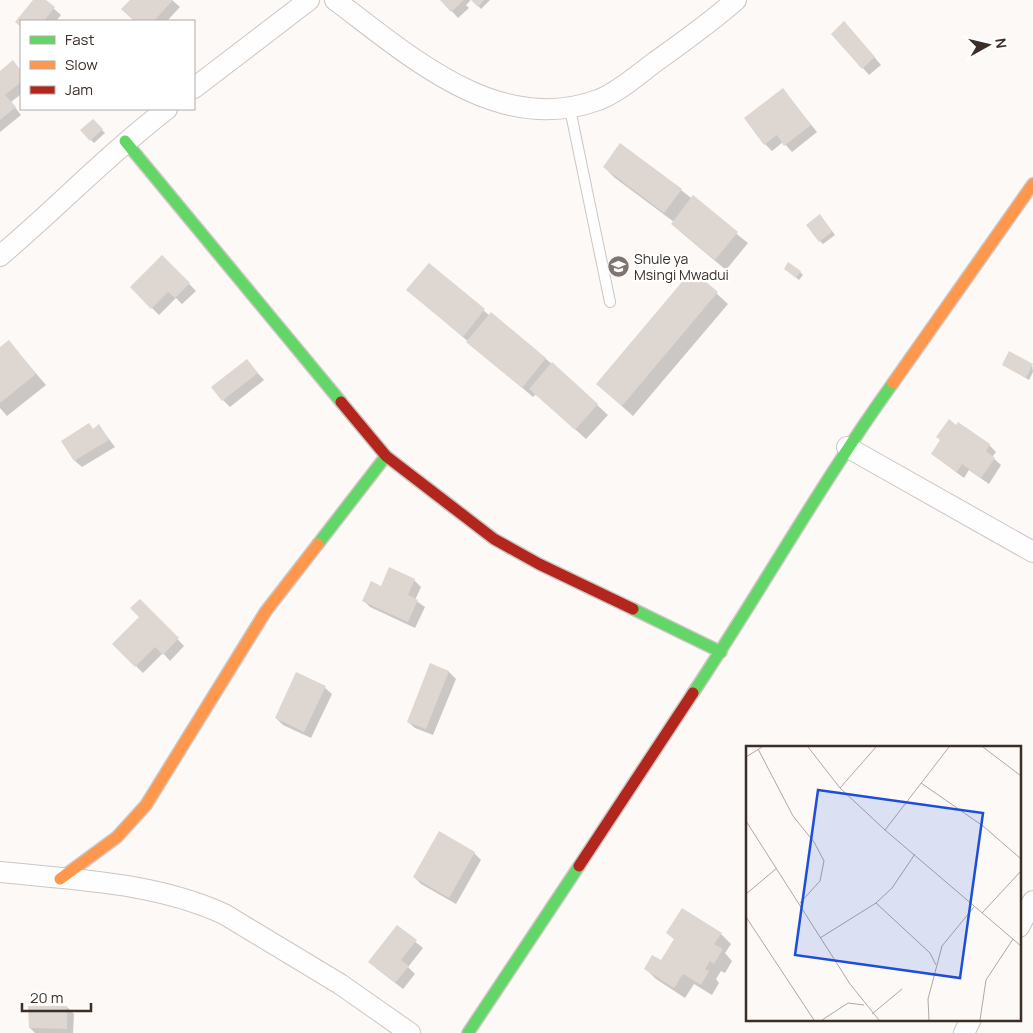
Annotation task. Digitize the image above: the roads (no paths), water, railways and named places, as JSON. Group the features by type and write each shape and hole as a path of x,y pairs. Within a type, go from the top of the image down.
{"street":[{"path":"195,87 309,0"},
{"path":"335,0 434,72 474,94 499,104 541,110 570,109 600,100 711,23 736,0"},
{"path":"0,256 47,216 125,141 166,110"},
{"path":"125,141 386,456 494,539 540,564 721,652"},
{"path":"468,1033 721,652 847,447 1033,184"},
{"path":"847,447 1033,552"},
{"path":"60,879 110,844 129,827 146,805 266,612 386,456"},
{"path":"0,872 126,886 182,897 204,905 224,914 340,984 410,1033"},
{"path":"1020,925 1033,901"},
{"path":"964,1033 970,1020"}],"lane":[{"path":"570,109 610,302"}],"place":[{"name":"Shule ya Msingi Mwadui","path":"618,267"}]}
